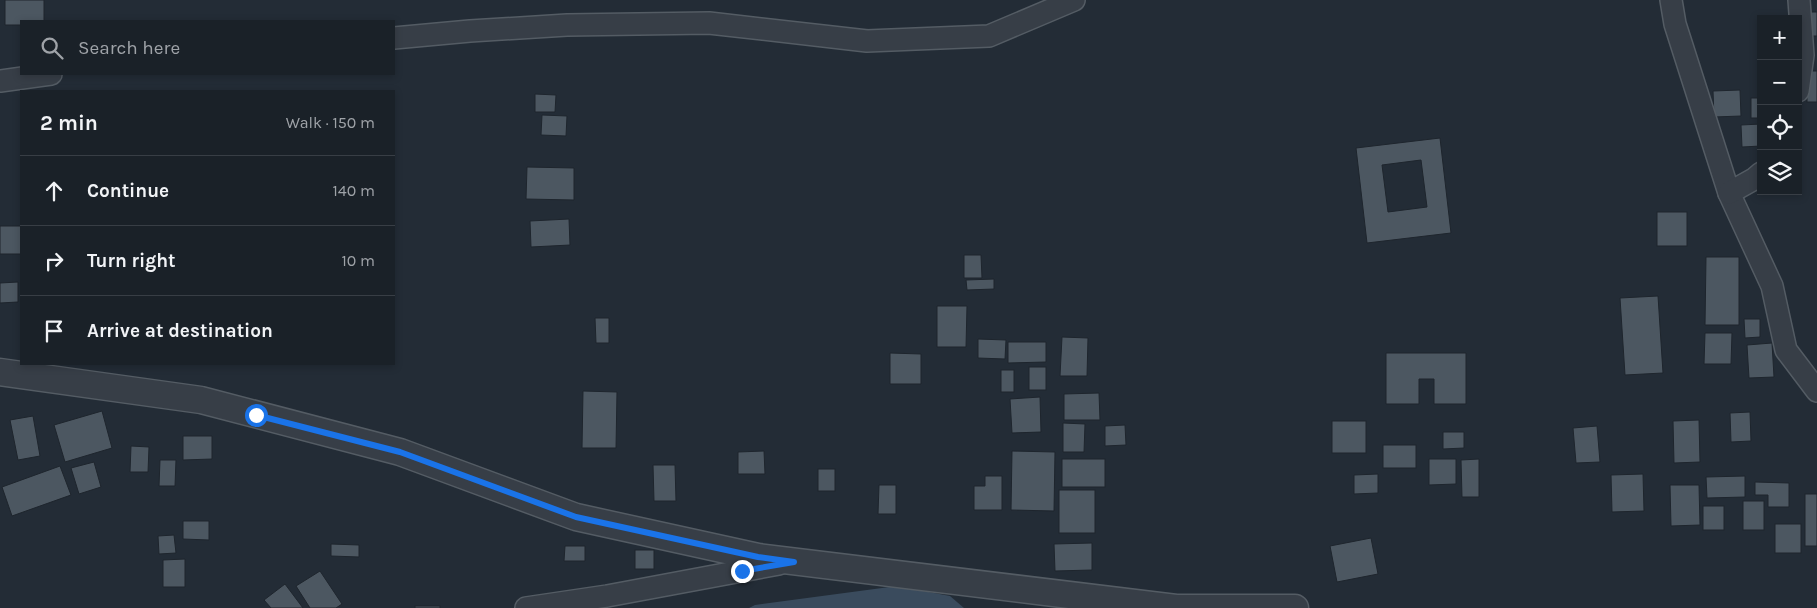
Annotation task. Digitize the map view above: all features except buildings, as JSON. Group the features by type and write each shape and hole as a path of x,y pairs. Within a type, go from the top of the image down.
{"street":[{"path":"395,38 470,31 567,26 709,23 867,41 989,36 1074,0"},
{"path":"1671,0 1675,24 1729,194 1772,286 1786,350 1817,391"},
{"path":"1799,0 1802,62"},
{"path":"0,81 43,75"},
{"path":"1729,194 1757,176"},
{"path":"0,372 202,400 400,452 576,517 758,557 1176,608 1295,608"},
{"path":"526,608 607,596 794,562"}],"water":[{"path":"897,586 950,596 964,608 749,608 755,605"}],"route":[{"path":"256,415 400,452 576,517 758,557 794,562 742,571"}]}
